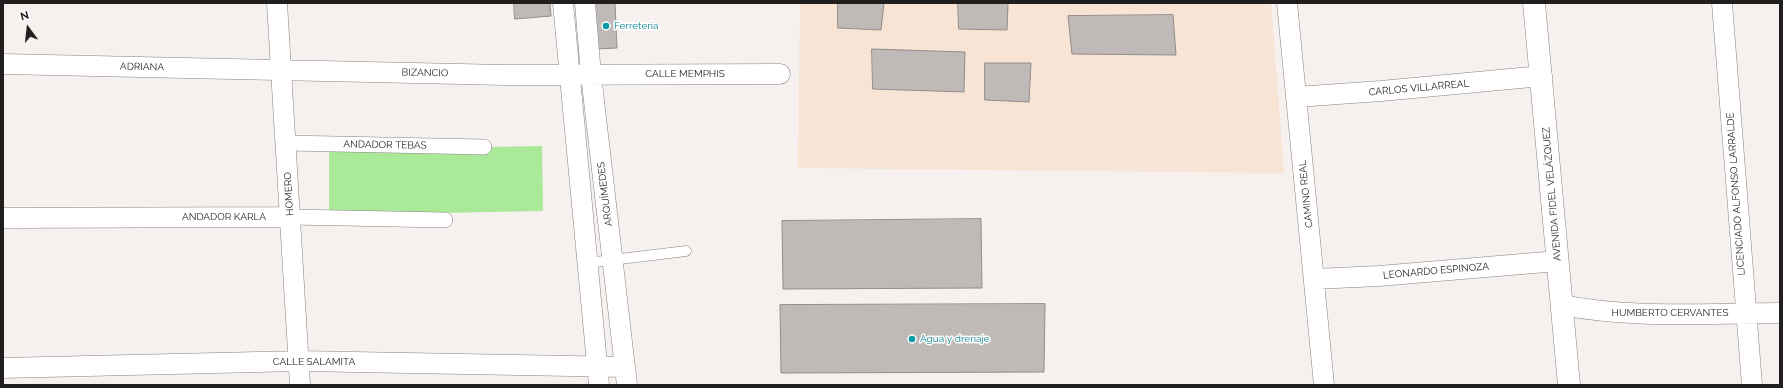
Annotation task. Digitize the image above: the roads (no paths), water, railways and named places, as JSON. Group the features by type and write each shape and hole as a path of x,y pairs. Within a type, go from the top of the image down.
{"street":[{"name":"HOMERO","path":"277,3 300,361 300,385"},
{"path":"563,3 598,376"},
{"name":"ARQUÍMEDES","path":"585,3 591,74 626,376"},
{"name":"CAMINO REAL","path":"1287,3 1324,385"},
{"name":"AVENIDA FIDEL VELÁZQUEZ","path":"1534,3 1542,76 1569,385"},
{"name":"LICENCIADO ALFONSO LARRALDE","path":"1722,3 1745,313 1752,385"},
{"name":"ADRIANA","path":"3,64 281,69"},
{"name":"BIZANCIO","path":"281,69 497,74 591,74"},
{"name":"CALLE MEMPHIS","path":"591,74 780,74"},
{"name":"CARLOS VILLARREAL","path":"1296,97 1381,92 1542,76"},
{"name":"ANDADOR TEBAS","path":"286,143 484,146"},
{"name":"ANDADOR KARLA","path":"3,218 290,217 445,220"},
{"name":"LEONARDO ESPINOZA","path":"1314,278 1379,276 1558,261"},
{"name":"HUMBERTO CERVANTES","path":"1562,305 1617,314 1654,315 1780,313"},
{"name":"CALLE SALAMITA","path":"3,368 300,361 598,376 626,376"}],"lane":[{"path":"587,263 612,258 686,251"}],"place":[{"name":"Ferretería","path":"606,26"},
{"name":"Agua y drenaje","path":"912,339"}]}
